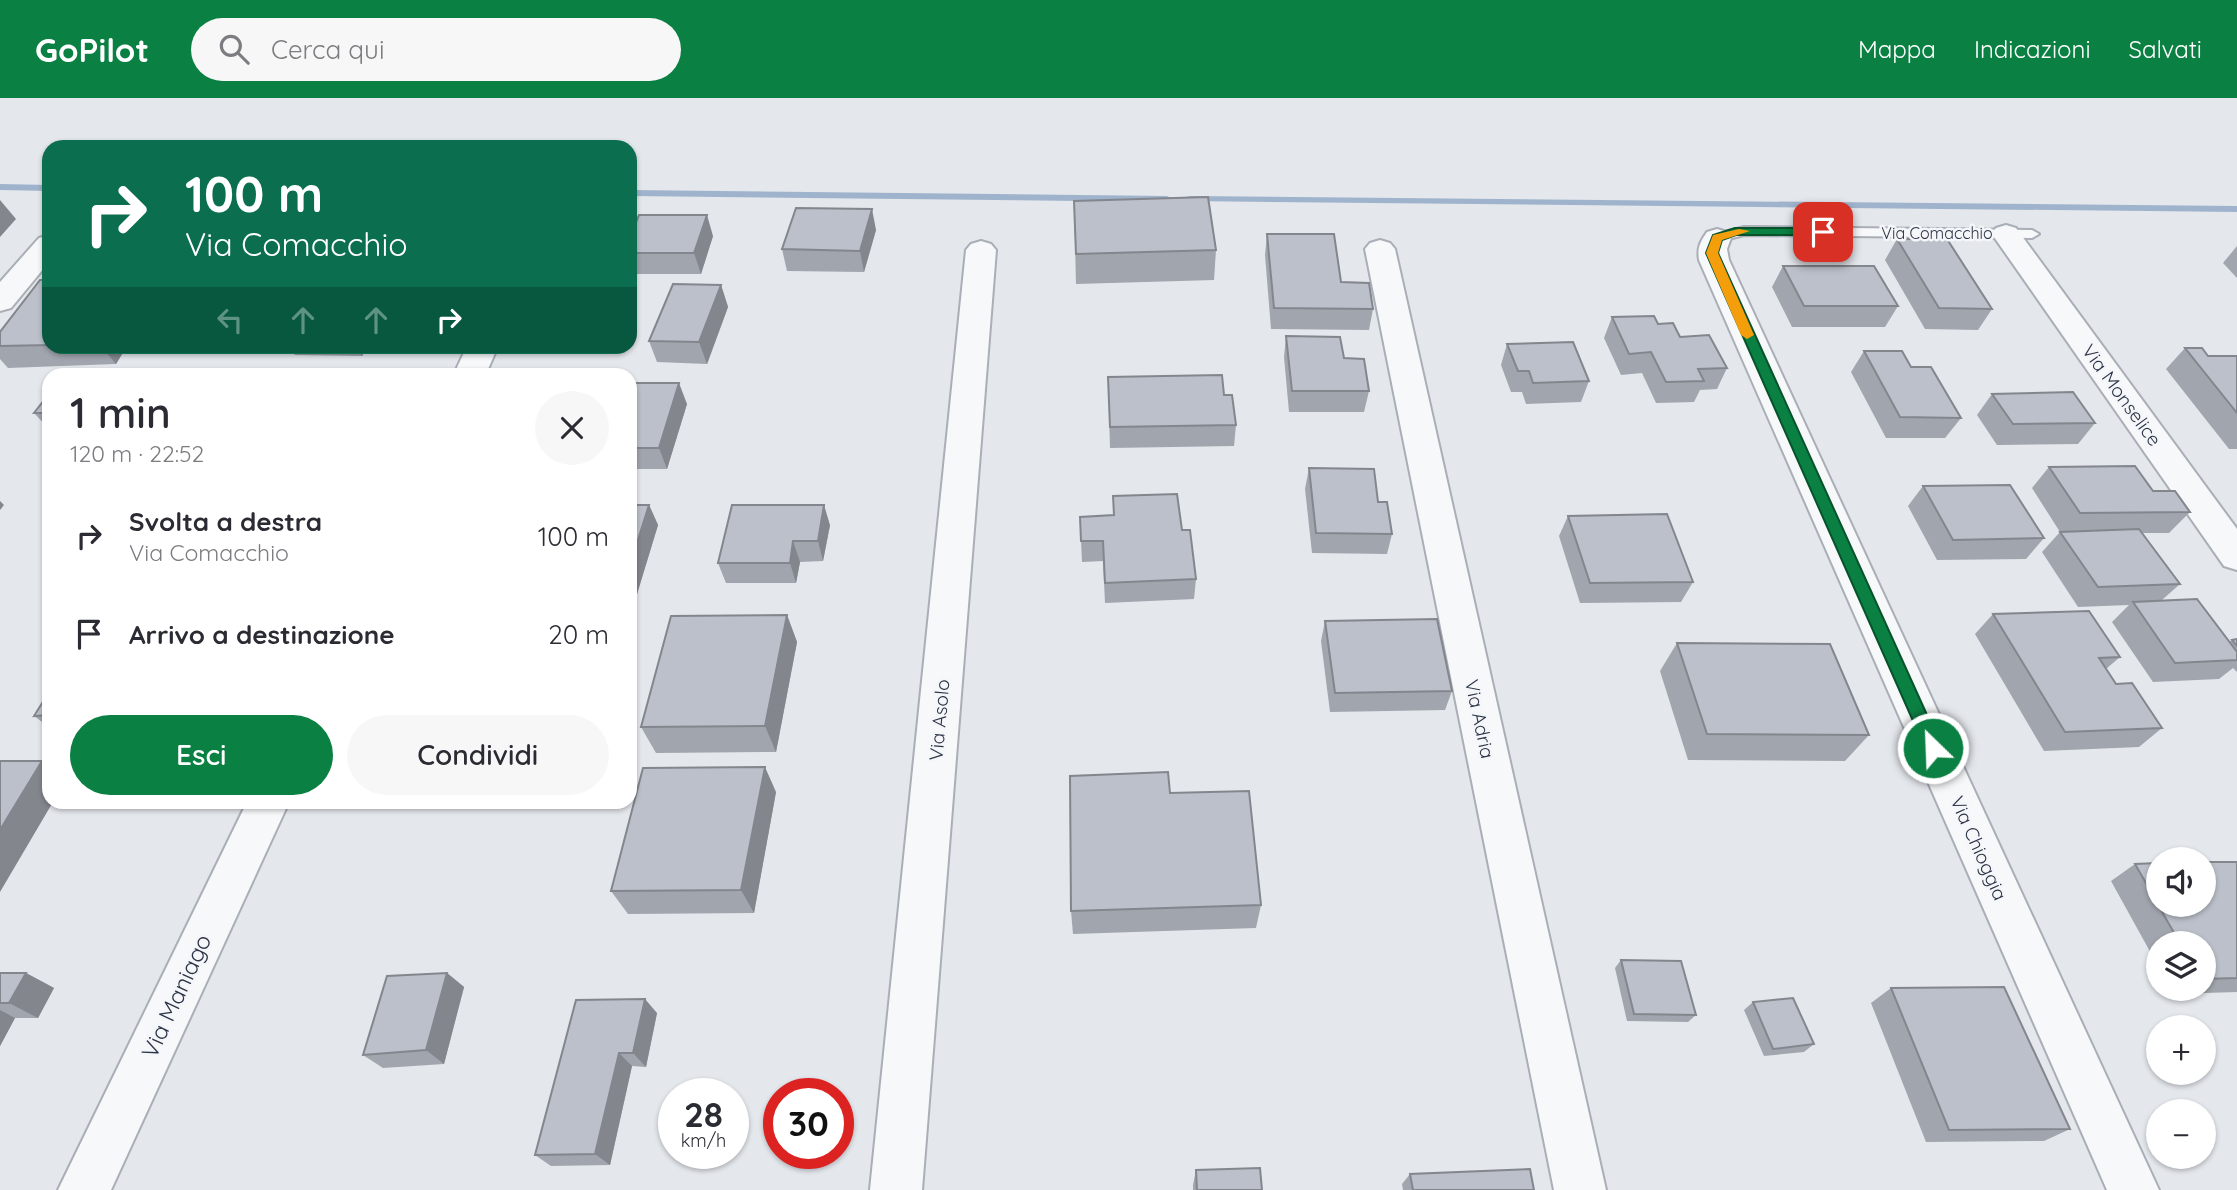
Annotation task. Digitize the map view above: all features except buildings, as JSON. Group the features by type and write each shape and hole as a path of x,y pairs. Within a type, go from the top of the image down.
{"street":[{"name":"Via Monselice","path":"2019,234 2237,556"},
{"name":"Via Chioggia","path":"1717,238 1712,249 1714,260 2133,1190"},
{"name":"Via Adria","path":"1380,249 1580,1190"},
{"name":"Via Asolo","path":"896,1190 981,250"},
{"path":"0,301 42,252"},
{"name":"Via Maniago","path":"84,1190 265,809"}],"lane":[{"name":"Via Comacchio","path":"1717,238 1744,231 2019,234"}],"waterway":[{"path":"0,187 42,188"},
{"path":"637,193 1167,199"},
{"path":"1190,199 2237,209"}],"slow traffic":[{"path":"1744,231 1717,238 1712,253 1747,335"}],"route":[{"path":"1823,232 1735,232 1717,238 1712,253 1933,748"}]}
